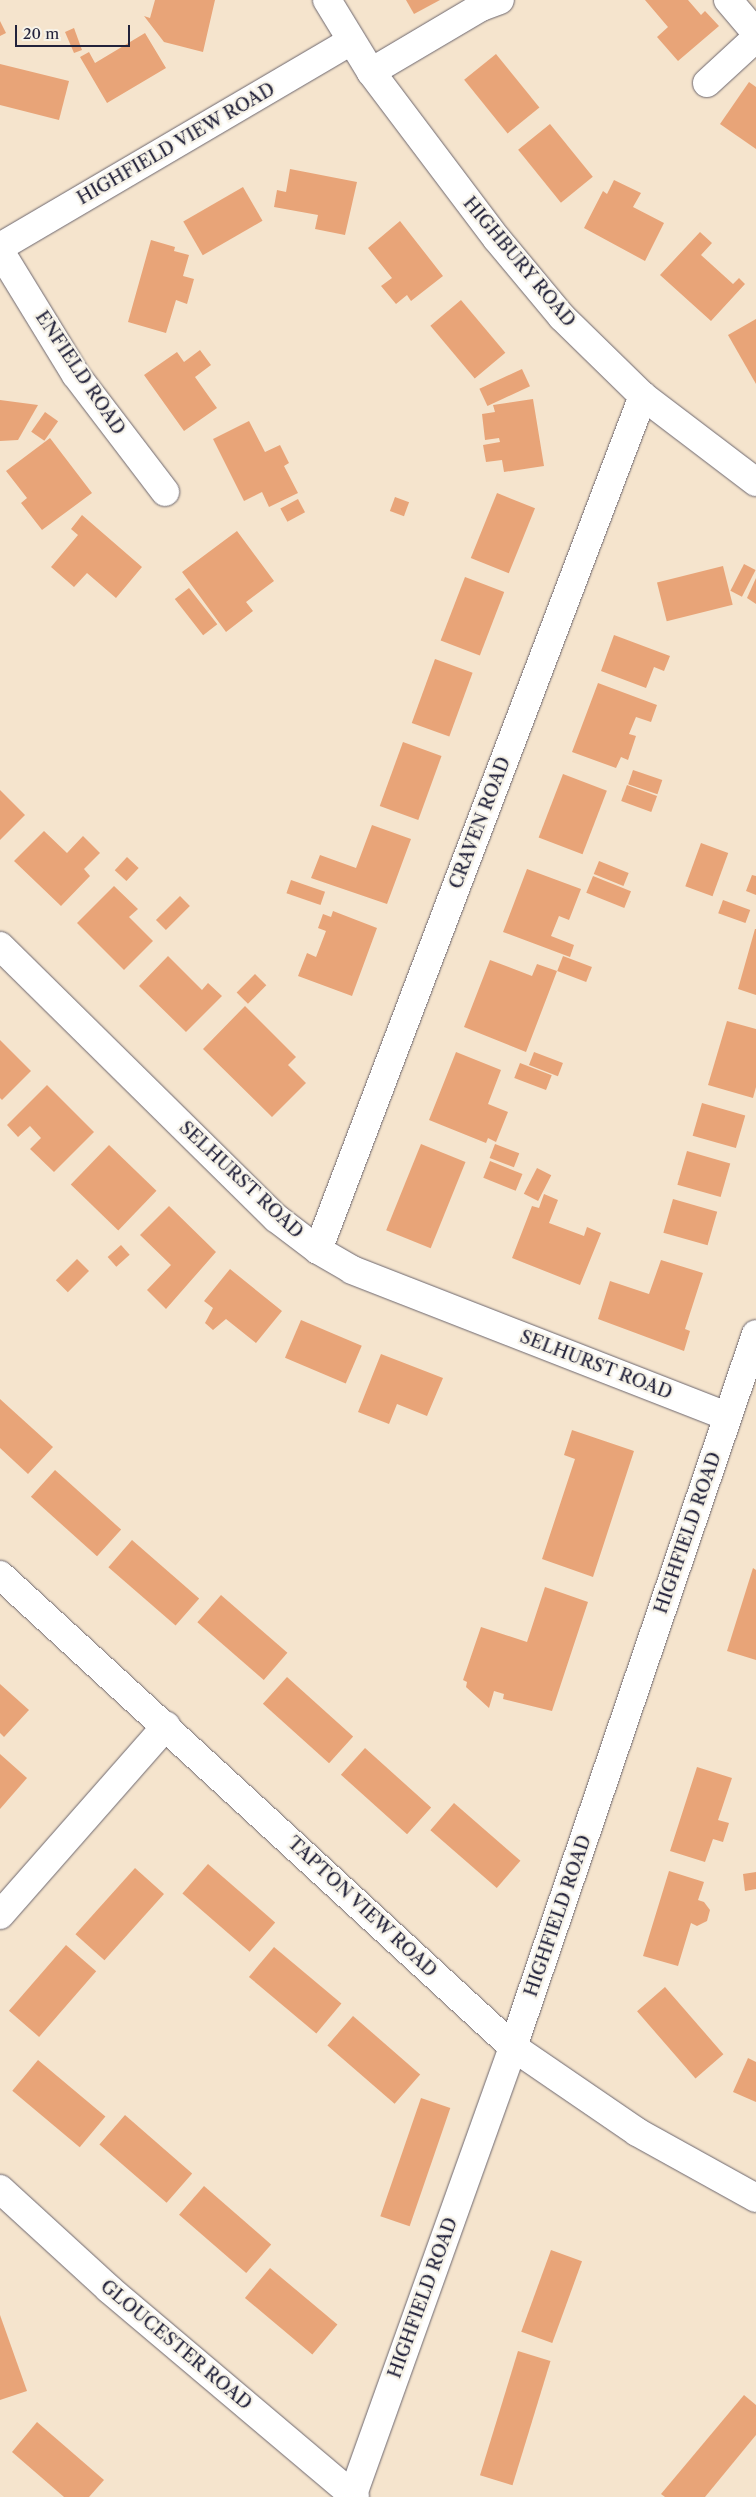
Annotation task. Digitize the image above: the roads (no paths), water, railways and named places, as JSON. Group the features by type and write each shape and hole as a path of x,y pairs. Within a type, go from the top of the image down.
{"street":[{"name":"HIGHBURY ROAD","path":"327,0 371,72 497,239 556,310 643,396 756,482"},
{"path":"371,72 473,12 500,0"},
{"path":"728,0 756,33"},
{"path":"707,83 756,38"},
{"name":"HIGHFIELD VIEW ROAD","path":"0,249 351,41"},
{"name":"ENFIELD ROAD","path":"0,249 76,375 165,492"},
{"name":"CRAVEN ROAD","path":"318,1250 643,396"},
{"name":"SELHURST ROAD","path":"0,946 276,1218 318,1250 352,1270 727,1416"},
{"name":"HIGHFIELD ROAD","path":"353,2496 513,2047 756,1334"},
{"name":"TAPTON VIEW ROAD","path":"0,1575 513,2047 637,2132 756,2198"},
{"path":"0,1915 166,1726"},
{"name":"GLOUCESTER ROAD","path":"0,2189 109,2289 353,2496"}]}
